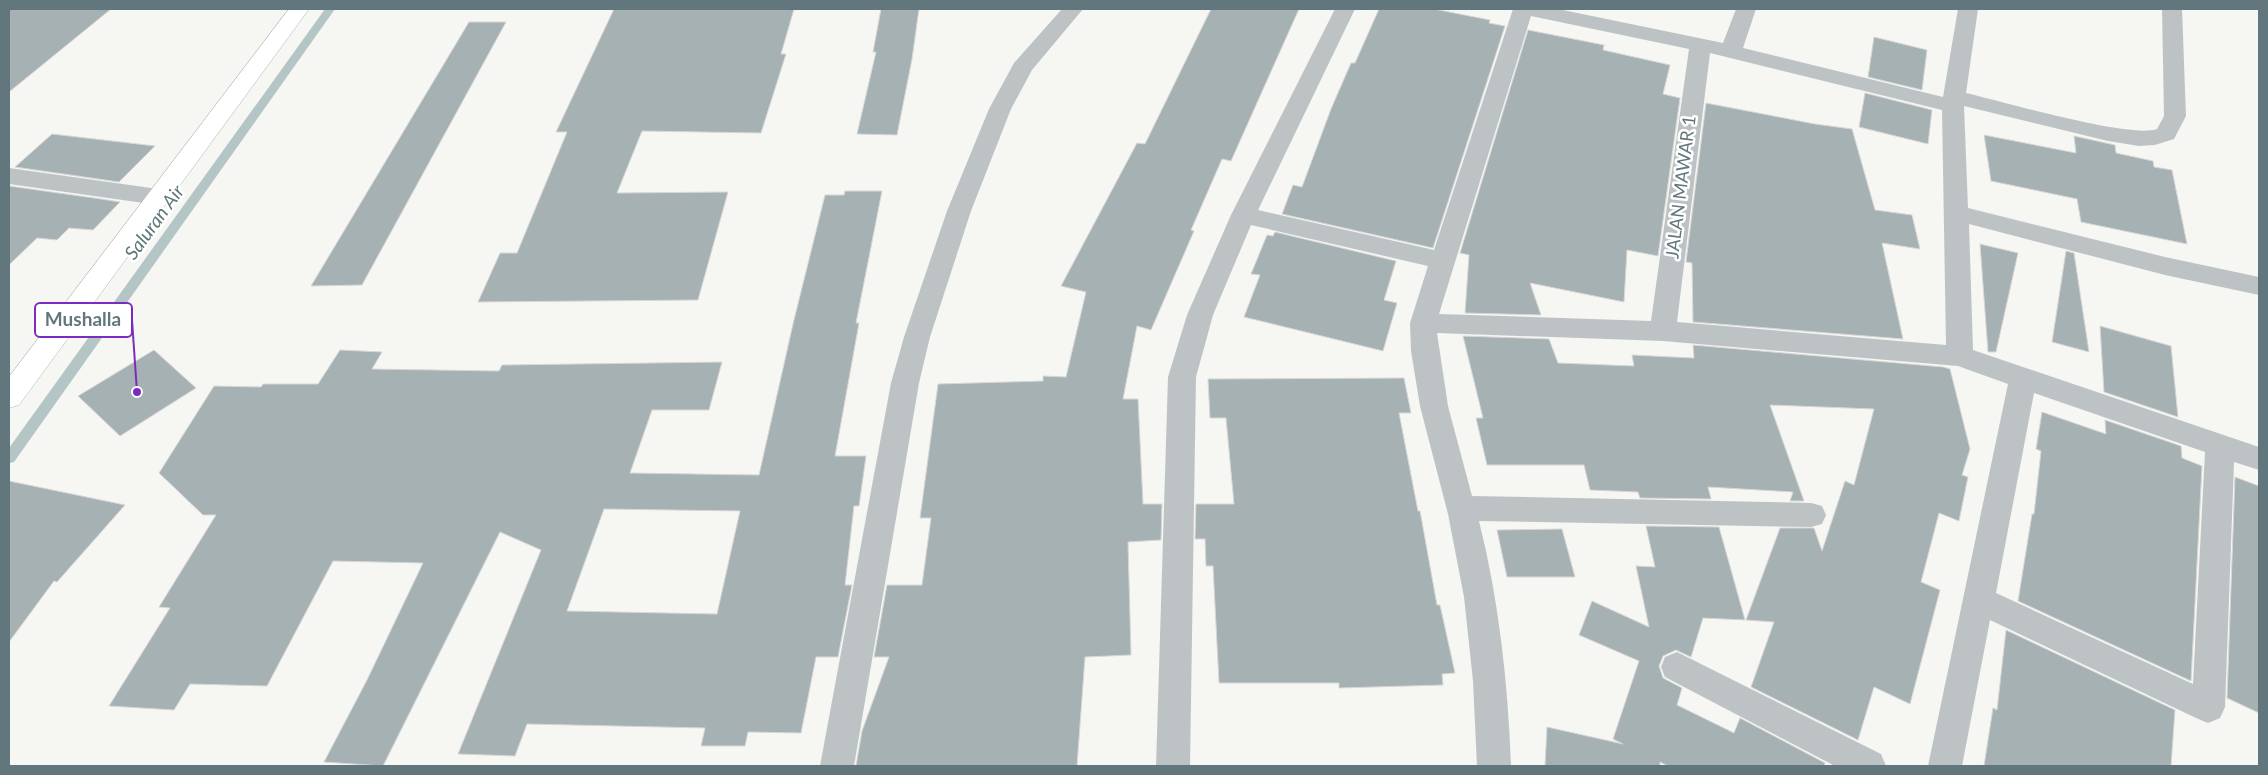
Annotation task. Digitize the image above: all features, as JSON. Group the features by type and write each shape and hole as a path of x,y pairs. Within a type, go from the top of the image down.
{"main road":[{"path":"9,397 299,9"}],"street":[{"path":"837,766 905,383 916,337 959,211 1000,109 1022,68 1073,9"},
{"path":"1174,766 1182,377 1200,315 1243,215 1345,9"},
{"path":"1494,766 1492,692 1482,603 1461,508 1443,444 1424,356 1423,323 1523,9"},
{"path":"1529,9 1700,44 1953,101 2139,139 2155,138 2166,134 2176,116 2172,9"},
{"path":"1731,51 1746,9"},
{"path":"1960,356 1953,101 1968,9"},
{"name":"JALAN MAWAR 1","path":"1663,331 1700,44"},
{"path":"9,176 158,197"},
{"path":"1956,213 2165,266 2259,286"},
{"path":"1243,215 1443,261"},
{"path":"1423,323 1663,331 1960,356 2022,380 2259,459"},
{"path":"1945,766 2022,380"},
{"path":"1979,600 2208,707 2220,445"},
{"path":"1461,508 1811,515"},
{"path":"1677,667 1869,766"}],"building":[{"path":"9,9 111,9 9,92"},
{"path":"614,9 794,9 781,54 786,54 761,133 642,131 617,193 728,192 698,300 478,302 500,253 517,253 567,132 556,132"},
{"path":"881,9 919,9 912,59 897,135 857,134 876,52 873,52"},
{"path":"1211,9 1299,9 1231,161 1222,159 1191,230 1194,231 1151,330 1137,326 1123,399 1138,399 1143,504 1162,504 1161,540 1128,542 1131,655 1085,657 1077,766 856,766 862,731 889,657 874,657 887,585 922,585 931,518 920,518 938,384 1043,381 1043,376 1066,377 1086,292 1061,286 1137,143 1145,144"},
{"path":"1379,9 1434,9 1490,20 1489,23 1505,26 1433,248 1282,214 1293,185 1302,187 1331,109 1351,63 1355,63"},
{"path":"469,22 506,22 362,285 311,286"},
{"path":"1528,30 1604,45 1603,50 1670,65 1663,94 1680,98 1658,256 1627,250 1624,302 1530,283 1541,315 1465,313 1469,255 1460,253"},
{"path":"1874,37 1927,50 1922,90 1868,77"},
{"path":"1865,93 1932,110 1928,144 1859,127"},
{"path":"1706,103 1815,124 1852,129 1875,210 1912,215 1920,249 1882,243 1903,339 1693,322 1692,263 1686,262"},
{"path":"52,134 155,146 119,182 15,167"},
{"path":"1984,135 2076,153 2074,136 2115,145 2116,153 2153,161 2154,167 2172,170 2187,244 2081,222 2077,199 1991,181"},
{"path":"9,186 120,202 93,230 69,228 57,240 37,238 9,265"},
{"path":"845,191 882,191 856,323 859,323 835,456 866,456 859,506 854,506 845,585 852,585 838,657 816,657 801,733 748,732 745,746 701,746 705,728 527,724 515,756 458,754 541,550 500,532 383,766 324,762 367,680 423,563 333,561 267,686 190,684 174,710 109,706 170,608 159,607 216,515 203,515 159,473 214,386 261,387 263,384 318,384 340,350 382,352 372,369 499,371 502,365 722,362 709,410 652,410 630,473 759,475 793,324 825,195 844,195","holes":["604,509 740,511 717,614 567,611"]},
{"path":"1275,232 1396,261 1384,300 1397,303 1383,351 1244,317 1260,275 1251,274 1267,235 1273,236"},
{"path":"1980,244 2018,253 1996,352 1988,352"},
{"path":"2066,251 2074,253 2089,352 2052,342"},
{"path":"2100,326 2171,346 2178,417 2104,392"},
{"path":"1463,336 1549,339 1558,363 1634,366 1632,355 1694,358 1693,345 1950,369 1970,449 1962,475 1968,477 1959,521 1939,513 1921,582 1940,590 1910,704 1874,687 1858,740 1751,687 1774,622 1746,620 1780,528 1814,528 1822,551 1845,481 1854,485 1874,409 1770,405 1804,501 1790,501 1793,492 1708,487 1711,499 1640,498 1638,492 1590,490 1584,465 1487,465 1476,418 1483,418"},
{"path":"154,350 196,388 120,436 78,396"},
{"path":"1404,378 1411,413 1399,413 1418,511 1420,511 1437,605 1440,605 1455,673 1442,674 1443,685 1339,688 1339,683 1219,683 1213,566 1206,566 1205,539 1195,539 1196,504 1234,504 1226,418 1210,418 1208,379"},
{"path":"2042,412 2106,434 2105,420 2181,446 2182,458 2202,466 2191,681 2018,601 2032,514 2034,514 2041,451 2036,449"},
{"path":"2235,477 2259,486 2259,713 2227,698"},
{"path":"9,481 125,505 57,582 54,581 9,642"},
{"path":"1646,526 1719,527 1745,620 1703,618 1691,657 1676,650 1663,656 1659,666 1663,678 1682,688 1677,705 1734,733 1740,718 1825,763 1824,766 1668,766 1660,762 1660,766 1545,766 1547,727 1623,744 1613,739 1639,661 1579,635 1592,601 1649,627 1636,566 1655,567"},
{"path":"1562,529 1575,577 1507,577 1497,530"},
{"path":"2006,630 2175,710 2171,766 1984,766 1993,708 1997,710"}],"waterway":[{"name":"Saluran Air","path":"9,458 330,9"}],"place":[{"name":"Mushalla","path":"137,392"}]}
